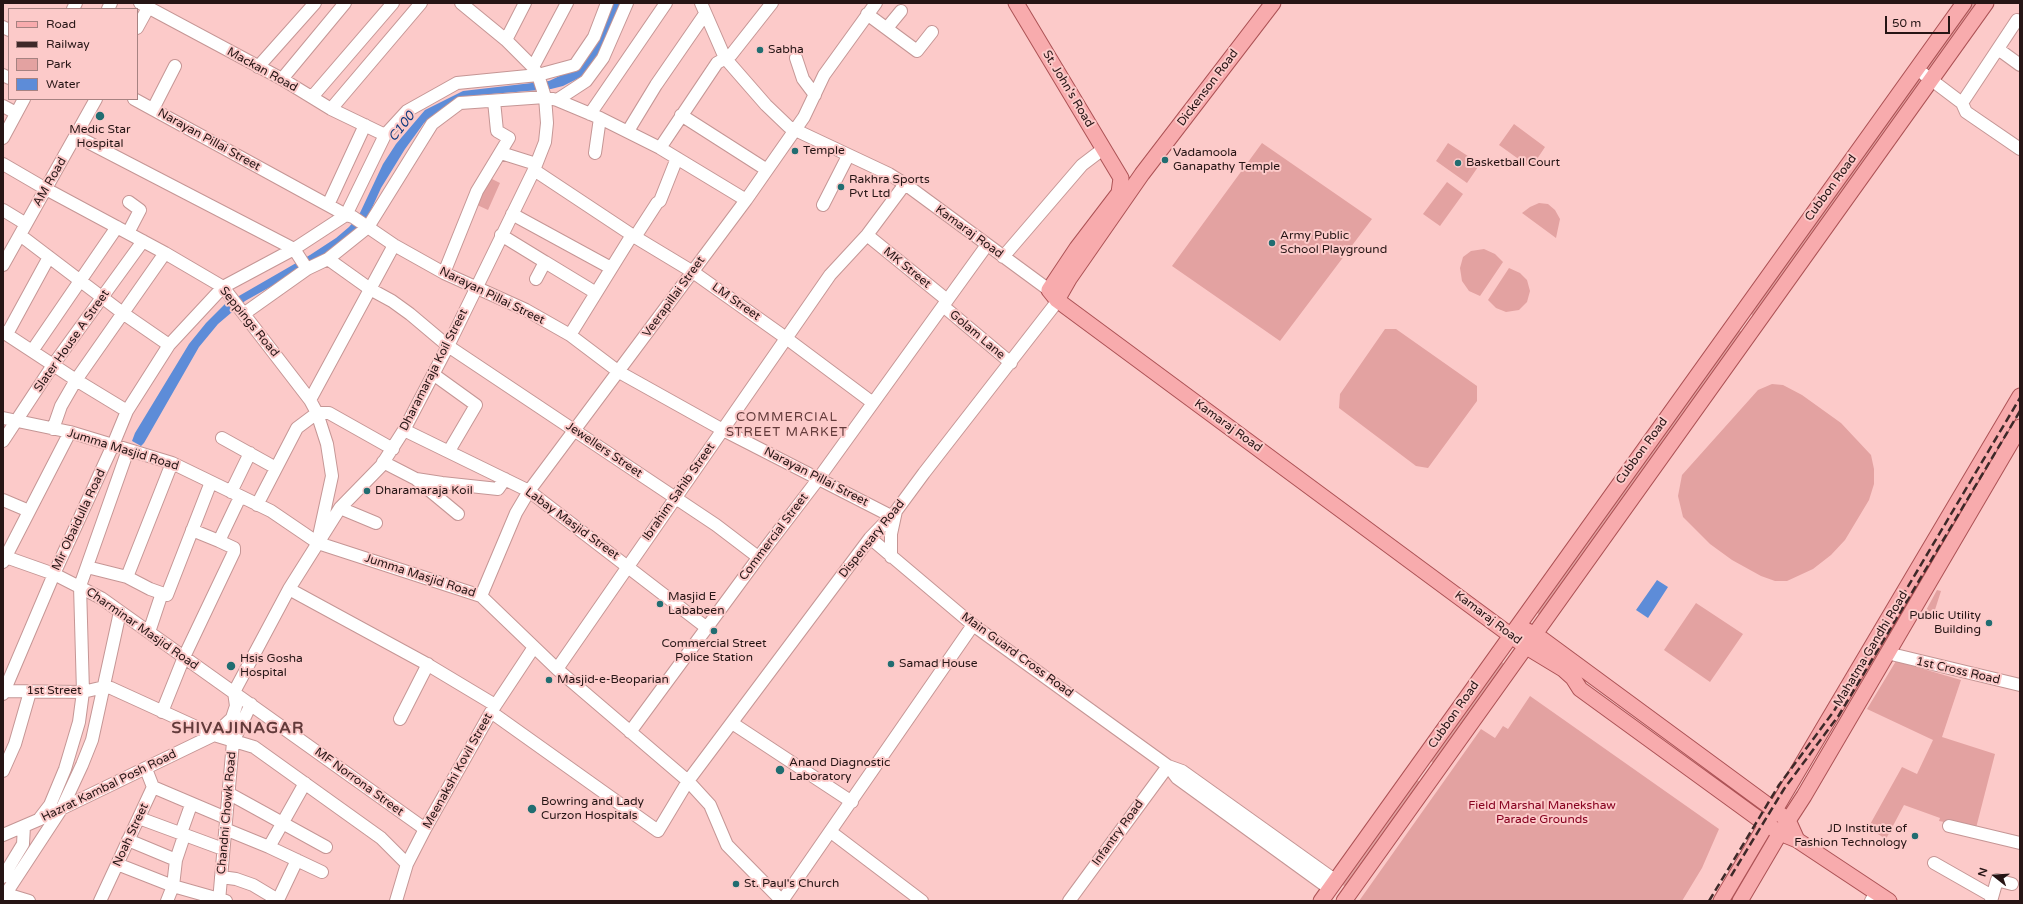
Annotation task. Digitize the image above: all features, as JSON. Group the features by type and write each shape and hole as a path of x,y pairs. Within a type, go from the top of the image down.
{"main road":[{"name":"St. John's Road","path":"1016,3 1120,175"},
{"name":"Dickenson Road","path":"1055,294 1142,174 1273,3"},
{"name":"Cubbon Road","path":"1322,901 1514,630 1964,3"},
{"name":"Cubbon Road","path":"1344,901 1529,640 1986,3"},
{"path":"1055,294 1077,248 1119,193 1121,188 1120,175 1131,178 1142,174"},
{"path":"1785,252 1800,263"},
{"name":"Kamaraj Road","path":"1055,294 1399,547 1502,617 1514,630 1678,739 1782,815"},
{"path":"1740,315 1755,327"},
{"name":"Mahatma Gandhi Road","path":"1740,901 1780,833 1782,815 2020,396"},
{"path":"2002,426 2018,432"},
{"name":"Mahatma Gandhi Road","path":"1721,901 1767,825 1782,815 1804,796 1891,654 2018,432"},
{"name":"Kamaraj Road","path":"1529,640 1563,669 1580,689 1767,825 1780,833 1797,840 1873,897 1889,901"},
{"path":"1668,753 1678,739"},
{"path":"1419,766 1432,777"},
{"path":"1782,815 1797,840"}],"street":[{"path":"258,66 315,3"},
{"path":"282,79 345,3"},
{"path":"312,97 393,3"},
{"path":"331,109 421,3"},
{"path":"461,3 506,40 543,85 595,116 660,148 746,200"},
{"path":"506,40 525,3"},
{"path":"543,85 567,3"},
{"path":"245,313 307,269 328,259 366,226 432,124 460,103 494,101 543,85 575,65 594,37 607,3"},
{"path":"349,216 385,135 408,111 456,83 543,85 586,81 603,58 627,3"},
{"path":"595,153 595,116 666,3"},
{"path":"660,148 717,63 731,55 772,3"},
{"path":"138,25 144,5"},
{"name":"Mackan Road","path":"144,5 282,79 331,109 385,135"},
{"path":"871,7 887,28 917,51 932,32"},
{"name":"Veerapillai Street","path":"481,596 516,513 529,491 746,200 804,117 824,75 871,7"},
{"path":"628,131 703,8"},
{"name":"Kamaraj Road","path":"703,8 725,58 766,105 794,130 889,174 905,184 1055,294"},
{"path":"887,28 901,11"},
{"path":"1962,103 2017,20"},
{"path":"1998,49 2020,65"},
{"path":"796,58 803,79 815,95"},
{"path":"153,109 175,66"},
{"path":"1916,69 1962,103 1966,112 2020,149"},
{"name":"Dharamaraja Koil Street","path":"234,692 289,589 340,508 383,462 393,449 448,346 535,167 545,142 547,123 543,85"},
{"path":"3,138 23,100"},
{"name":"AM Road","path":"3,265 95,100"},
{"name":"Narayan Pillai Street","path":"136,100 349,216 394,245 444,273 526,310 570,335 619,372 722,430 893,514"},
{"path":"444,273 477,192 509,138 497,131 494,101"},
{"path":"3,106 16,114"},
{"path":"681,115 767,170"},
{"path":"328,205 365,125"},
{"path":"76,136 297,253 307,269"},
{"path":"1003,257 1082,165 1103,148"},
{"name":"LM Street","path":"501,153 535,167 633,236 693,272 786,338 873,403"},
{"path":"822,206 848,156"},
{"path":"570,335 611,268 657,203 660,201 677,158"},
{"name":"Seppings Road","path":"3,164 46,189 166,253 223,287 245,313 310,400 317,413 327,444 332,476 318,543"},
{"name":"Ibrahim Sahib Street","path":"557,669 830,275 867,235 905,184"},
{"path":"128,233 140,210 129,202"},
{"path":"3,210 49,257 124,314 169,345"},
{"path":"512,214 611,268"},
{"name":"Mir Obaidulla Road","path":"3,692 54,574 114,446 127,411 169,345 223,287 297,253 349,216"},
{"path":"32,351 117,227"},
{"path":"501,235 596,293"},
{"name":"MK Street","path":"867,235 945,303"},
{"name":"Slater House A Street","path":"3,441 53,365 143,241"},
{"path":"310,400 394,245"},
{"name":"Commercial Street","path":"630,732 819,478 987,245"},
{"path":"53,429 61,406 76,380 166,253"},
{"path":"49,257 5,333 76,380 127,411"},
{"name":"Jewellers Street","path":"328,259 370,289 408,312 448,346 675,498 758,558"},
{"path":"536,279 545,262"},
{"name":"Dispensary Road","path":"493,709 658,831 688,781 870,538 893,514 1053,308 1055,294"},
{"name":"Golam Lane","path":"945,303 1011,363"},
{"path":"433,374 476,405 449,451"},
{"path":"258,505 297,428 317,413 329,413 393,449"},
{"name":"Jumma Masjid Road","path":"3,418 70,432 172,463 271,511 318,543 481,596 557,669 688,781 710,805 727,845 782,901"},
{"name":"Labay Masjid Street","path":"404,430 529,491 628,565 707,628"},
{"path":"4,558 30,511 70,432"},
{"path":"222,438 276,468"},
{"path":"38,820 50,805 65,769 79,722 83,692 80,586 128,450"},
{"path":"219,541 250,454"},
{"path":"383,462 416,479 458,514"},
{"path":"127,577 172,463"},
{"path":"416,479 498,489 505,479"},
{"path":"87,567 127,577 133,581 167,594 211,482"},
{"path":"3,500 30,511"},
{"path":"340,508 376,523"},
{"path":"891,557 893,514"},
{"path":"162,712 184,657 234,552 234,548 192,530"},
{"name":"Main Guard Cross Road","path":"870,538 973,625 1168,766 1182,771 1313,864 1333,885"},
{"name":"Charminar Masjid Road","path":"4,558 54,574 80,586 120,612 234,692"},
{"path":"289,589 428,664 493,709"},
{"path":"149,632 162,593"},
{"path":"29,901 4,896 62,808 92,740 120,612"},
{"path":"782,901 852,802 973,625"},
{"name":"Meenakshi Kovil Street","path":"396,901 407,864 425,829 493,709 534,647"},
{"name":"1st Cross Road","path":"1891,654 2020,685"},
{"path":"400,719 428,664"},
{"path":"104,687 112,688 214,735 233,742 254,747 381,838 407,864"},
{"name":"1st Street","path":"3,692 83,692 104,687"},
{"path":"3,771 15,744 30,692"},
{"name":"MF Norrona Street","path":"234,692 425,829"},
{"name":"Hazrat Kambal Posh Road","path":"3,834 38,820 214,735 232,718 236,706 234,692"},
{"name":"Chandni Chowk Road","path":"222,900 221,877 223,848 233,742 251,704"},
{"path":"732,723 852,802"},
{"name":"Main Guard Cross Road","path":"1168,766 1176,778 1333,885"},
{"name":"Infantry Road","path":"1069,901 1168,766"},
{"path":"146,769 153,787 191,805 269,847 322,872"},
{"path":"269,847 282,821 305,783"},
{"name":"Noah Street","path":"103,900 128,840 153,787"},
{"path":"228,793 282,821 326,847"},
{"path":"167,901 173,886 176,860 183,839 181,833 191,805"},
{"path":"138,818 223,848"},
{"path":"3,877 23,844 24,826"},
{"path":"1949,826 2020,843"},
{"path":"831,832 922,901"},
{"path":"128,840 176,860"},
{"path":"221,877 236,879 253,885 278,900 297,860"},
{"path":"1313,864 1336,867 1350,862"},
{"path":"1934,863 1991,898 1996,880 2012,884"},
{"path":"118,864 173,886 222,900"}],"green space":[{"path":"1972,3 1976,3 1754,316 1751,314"},
{"path":"1514,124 1545,147 1531,168 1499,145"},
{"name":"Army Public School Playground","path":"1262,143 1372,219 1280,341 1172,266"},
{"name":"Basketball Court","path":"1448,143 1480,164 1467,183 1436,161"},
{"path":"488,177 500,183 488,210 475,204"},
{"name":"Basketball Court","path":"1447,182 1463,194 1440,226 1423,214"},
{"path":"1539,203 1548,204 1555,210 1560,219 1556,238 1522,213"},
{"path":"1484,249 1495,254 1503,262 1480,296 1469,291 1462,281 1460,268 1463,257 1471,251"},
{"path":"1509,268 1520,273 1527,280 1530,291 1527,302 1519,310 1506,312 1496,308 1488,300"},
{"path":"1385,329 1396,329 1477,386 1477,401 1428,468 1416,466 1339,408 1340,394"},
{"path":"1739,330 1742,332 1540,615 1537,613"},
{"path":"1772,384 1783,385 1802,395 1841,423 1871,455 1874,469 1874,484 1869,500 1845,540 1831,555 1813,569 1787,581 1775,581 1761,576 1732,560 1710,544 1683,517 1678,496 1682,475 1758,390"},
{"path":"1937,590 1941,591 1933,616 1924,614"},
{"path":"1696,603 1743,634 1710,682 1664,650"},
{"path":"1501,661 1504,664 1433,763 1430,760"},
{"path":"1896,661 1961,680 1942,737 1995,754 1976,828 1939,821 1940,818 1904,805 1886,839 1868,828 1902,767 1917,774 1933,740 1867,709"},
{"name":"Field Marshal Manekshaw Parade Grounds","path":"1530,696 1719,829 1702,868 1682,901 1359,901 1481,729 1495,738 1503,726 1508,729"},
{"path":"1417,780 1420,782 1345,886 1342,885"}],"water":[{"path":"610,3 620,3 601,50 590,69 579,78 563,86 551,89 468,96 457,100 424,123 405,149 381,188 367,219 357,233 306,267 245,301 218,324 199,347 144,443 141,446 132,441 135,433 189,344 206,323 225,304 310,255 336,238 349,227 359,215 383,164 396,144 425,110 463,91 549,81 568,72"},
{"path":"1657,580 1668,587 1648,618 1636,610"}],"railway":[{"path":"1709,901 1779,785 1834,711 2020,398"},
{"path":"1731,876 1784,789 1839,715 2020,411"}],"place":[{"name":"Sabha","path":"760,50"},
{"name":"Medic Star Hospital","path":"100,116"},
{"name":"Temple","path":"795,151"},
{"name":"Vadamoola Ganapathy Temple","path":"1165,160"},
{"name":"Basketball Court","path":"1458,163"},
{"name":"Rakhra Sports Pvt Ltd","path":"841,187"},
{"name":"Army Public School Playground","path":"1272,243"},
{"name":"Dharamaraja Koil","path":"367,491"},
{"name":"Masjid E Lababeen","path":"660,604"},
{"name":"Public Utility Building","path":"1989,623"},
{"name":"Commercial Street Police Station","path":"714,631"},
{"name":"Samad House","path":"891,664"},
{"name":"Hsis Gosha Hospital","path":"231,666"},
{"name":"Masjid-e-Beoparian","path":"549,680"},
{"name":"Anand Diagnostic Laboratory","path":"780,770"},
{"name":"Bowring and Lady Curzon Hospitals","path":"532,809"},
{"name":"JD Institute of Fashion Technology","path":"1915,836"},
{"name":"St. Paul's Church","path":"736,884"}],"district":[{"name":"COMMERCIAL STREET MARKET","path":"787,426"},
{"name":"SHIVAJINAGAR","path":"238,729"}],"water label":[{"name":"C100","path":"402,127"}]}
